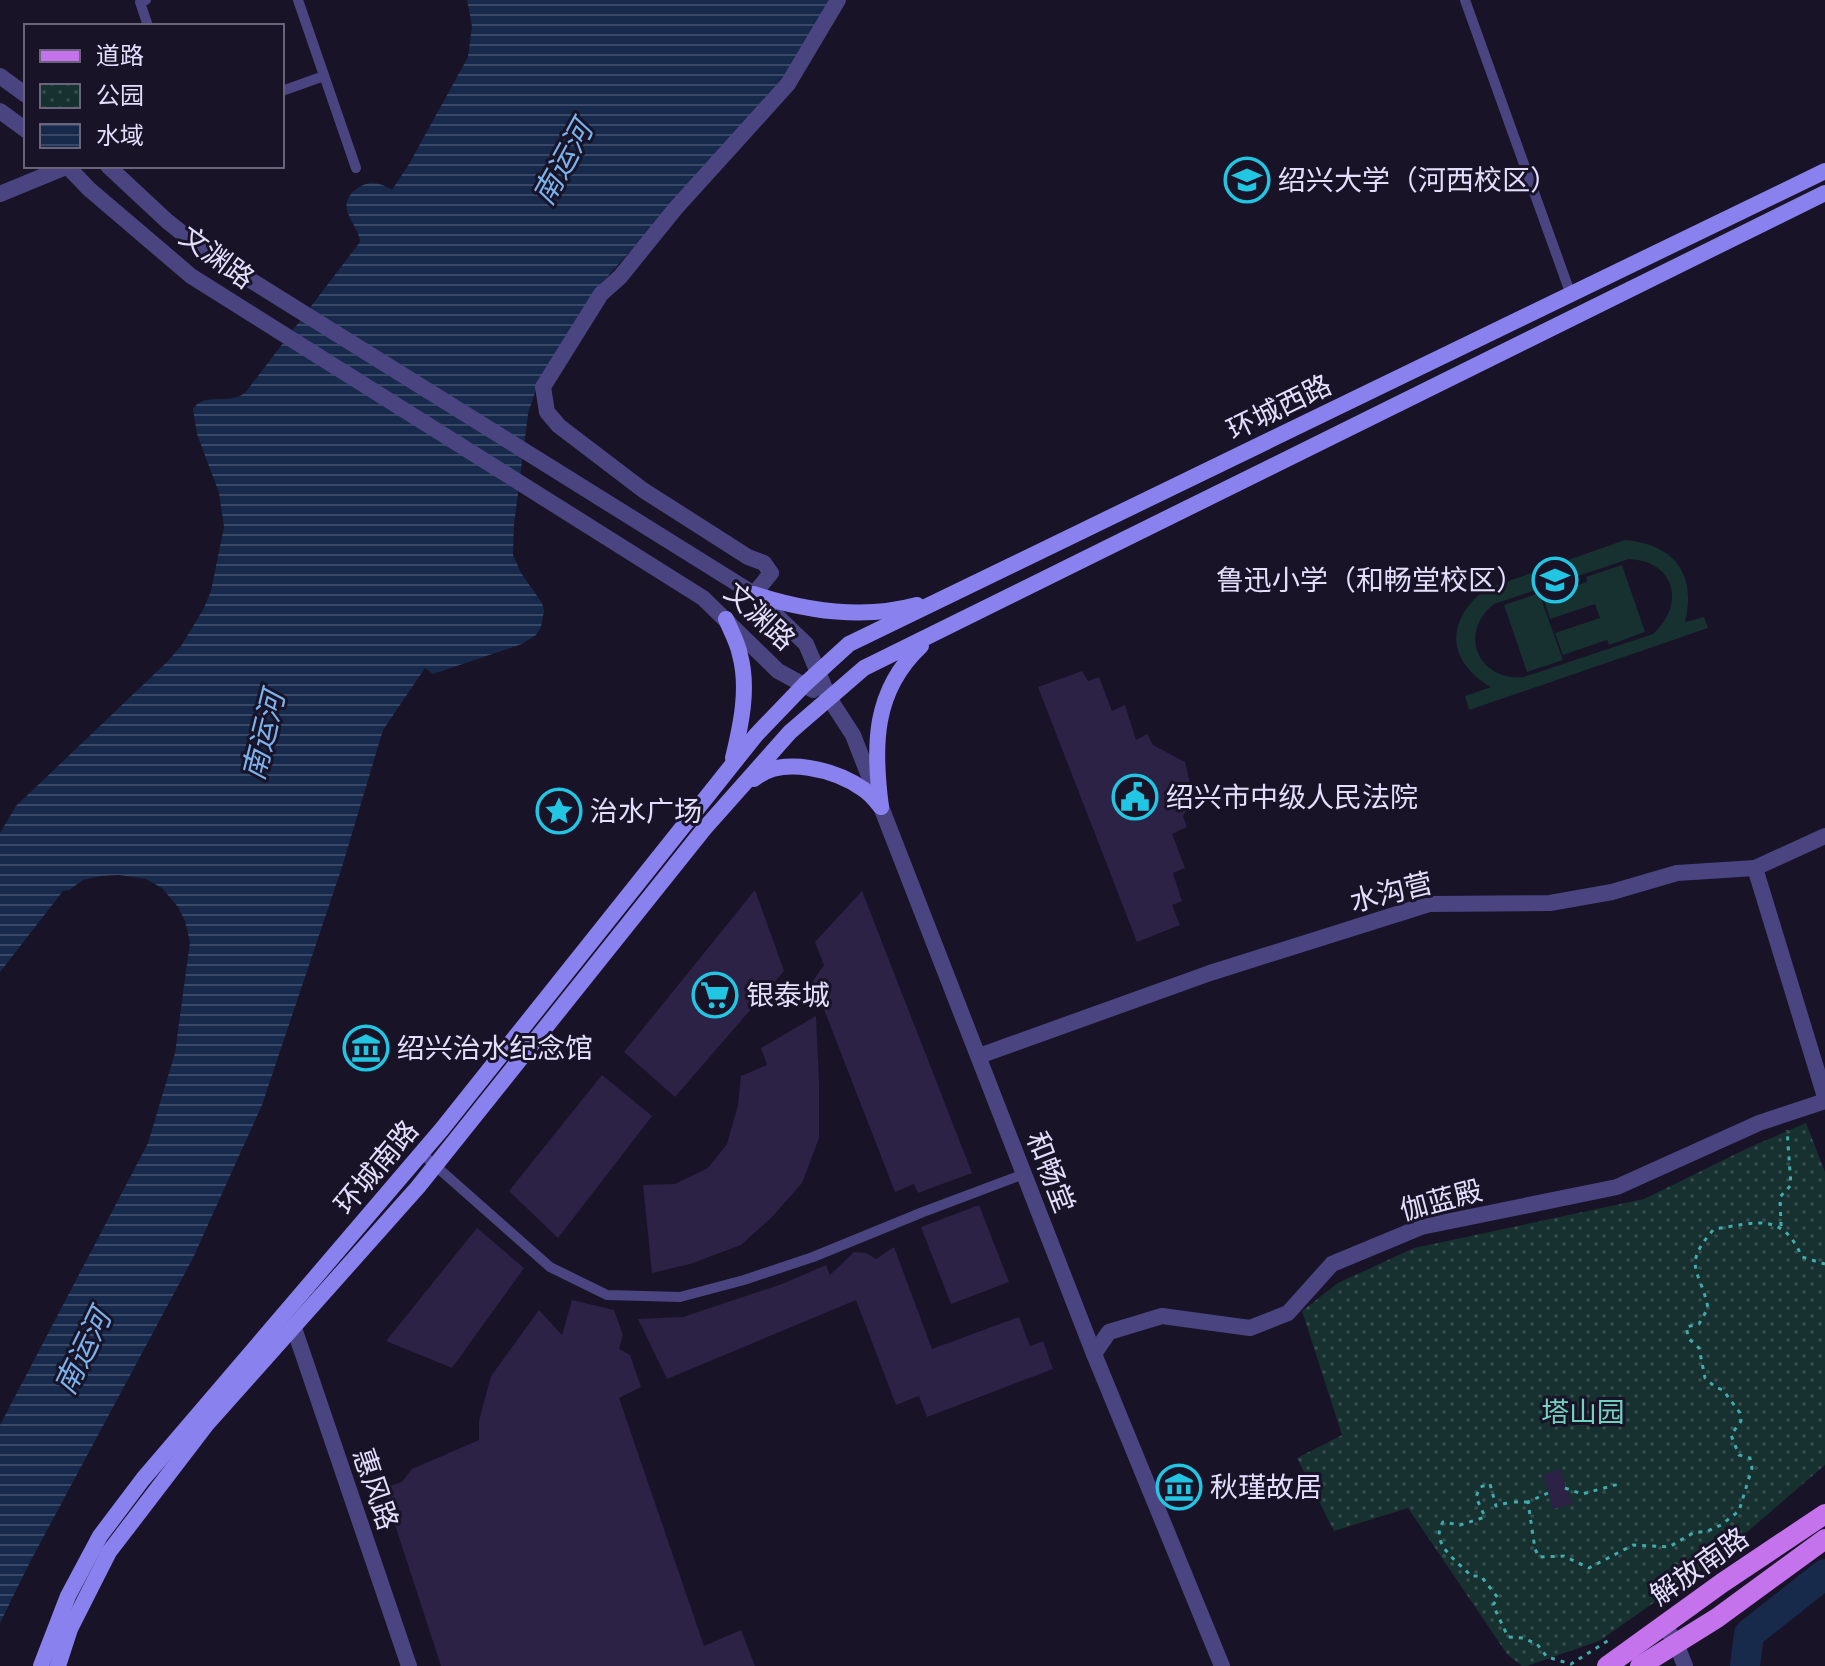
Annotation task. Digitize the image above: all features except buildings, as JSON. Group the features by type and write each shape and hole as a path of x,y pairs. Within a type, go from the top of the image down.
{"main road":[{"name":"环城西路","path":"773,714 849,644 1825,171"},
{"name":"环城西路","path":"790,732 864,668 1825,193"},
{"path":"754,594 786,605 834,613 871,613 945,598"},
{"path":"726,619 741,655 743,688 741,725 732,763"},
{"path":"881,807 875,764 878,732 888,692 902,664 923,644 956,622"},
{"name":"环城南路","path":"41,1666 68,1596 100,1536 206,1403 421,1153 773,714"},
{"name":"环城南路","path":"58,1666 70,1629 109,1552 207,1424 435,1165 695,841 790,732"},
{"path":"734,795 759,774 802,766 863,789 881,807"},
{"name":"解放南路","path":"1607,1666 1825,1514"},
{"name":"解放南路","path":"1640,1666 1717,1618 1825,1539"}],"street":[{"path":"754,594 771,573 764,563 748,557 643,490 559,426 547,412 543,387 601,294 620,277 675,209 788,84 838,0"},
{"path":"0,76 24,94"},
{"path":"0,111 24,129"},
{"path":"0,194 63,168"},
{"name":"文渊路","path":"70,168 89,189 191,276 703,598 778,671 829,698"},
{"name":"文渊路","path":"110,168 207,253 754,594 806,644 829,698"},
{"name":"和畅堂","path":"829,698 853,735 1094,1354 1222,1666"},
{"name":"水沟营","path":"979,1056 1210,973 1429,904 1550,903 1612,892 1677,873 1755,868 1825,836"},
{"path":"1755,868 1825,1099"},
{"name":"伽蓝殿","path":"1094,1354 1109,1332 1162,1316 1250,1328 1288,1313 1332,1264 1421,1227 1617,1187 1759,1123 1825,1099"},
{"name":"惠风路","path":"294,1328 409,1666"},
{"path":"1664,1625 1676,1643 1685,1666"}],"lane":[{"path":"146,0 140,2 147,24"},
{"path":"298,0 356,168"},
{"path":"1465,0 1571,295"},
{"path":"284,90 324,76"},
{"path":"421,1153 550,1267 607,1295 680,1297 744,1280 813,1257 1024,1174"}],"path":[{"path":"1781,1226 1780,1197 1791,1185 1786,1114"},
{"path":"1528,1502 1539,1557 1564,1556 1589,1568 1633,1545 1669,1547 1693,1533 1721,1525 1739,1511 1752,1468 1750,1458 1739,1455 1731,1435 1741,1421 1740,1413 1723,1390 1705,1378 1699,1348 1689,1339 1686,1327 1699,1324 1708,1308 1705,1293 1694,1272 1697,1248 1714,1229 1765,1223 1781,1226 1794,1239 1802,1257 1825,1264"},
{"path":"1507,1503 1496,1506 1490,1484 1480,1487 1476,1497 1485,1517 1460,1525 1443,1522 1439,1540 1471,1576 1481,1576 1498,1598 1493,1605 1508,1637 1523,1638 1537,1644 1547,1657 1571,1664 1616,1635"},
{"path":"1565,1488 1582,1494 1619,1484"},
{"path":"1514,1502 1528,1502 1548,1493"}],"green space":[{"path":"1625,540 1657,548 1678,564 1688,590 1685,622 1704,617 1708,628 1469,710 1465,696 1491,687 1465,665 1456,640 1463,614 1486,589","holes":["1629,559 1657,567 1671,586 1670,610 1653,634 1524,677 1495,672 1478,653 1475,641 1477,628 1494,604"]},
{"path":"1622,565 1645,632 1609,645 1607,640 1563,655 1555,633 1600,618 1595,604 1550,619 1543,597 1587,582 1586,577"},
{"path":"1539,593 1563,660 1527,672 1504,605"},
{"name":"塔山园","path":"1806,1123 1825,1172 1825,1465 1712,1562 1599,1641 1527,1666 1522,1666 1507,1654 1408,1508 1334,1531 1297,1458 1342,1435 1302,1311 1338,1283 1414,1248 1644,1199"}],"water":[{"name":"南运河","path":"467,0 835,0 787,77 598,287 536,389 528,414 513,555 521,573 542,603 541,627 536,635 522,644 433,674 425,668 383,730 342,867 262,1105 193,1258 0,1623 0,1425 148,1143 175,1053 190,942 178,907 162,888 146,879 101,876 83,880 63,891 0,972 0,833 16,806 167,662 181,646 203,610 211,591 224,527 219,493 197,434 193,409 210,399 238,397 245,393 360,242 348,215 347,200 365,184 377,184 392,190 409,164 468,57 472,26"}],"waterway":[{"path":"1745,1666 1749,1634 1825,1574"}],"place":[{"name":"绍兴大学（河西校区）","path":"1247,180"},
{"name":"鲁迅小学（和畅堂校区）","path":"1555,580"},
{"name":"绍兴市中级人民法院","path":"1135,797"},
{"name":"治水广场","path":"559,811"},
{"name":"银泰城","path":"715,995"},
{"name":"绍兴治水纪念馆","path":"366,1048"},
{"name":"秋瑾故居","path":"1179,1487"}]}
